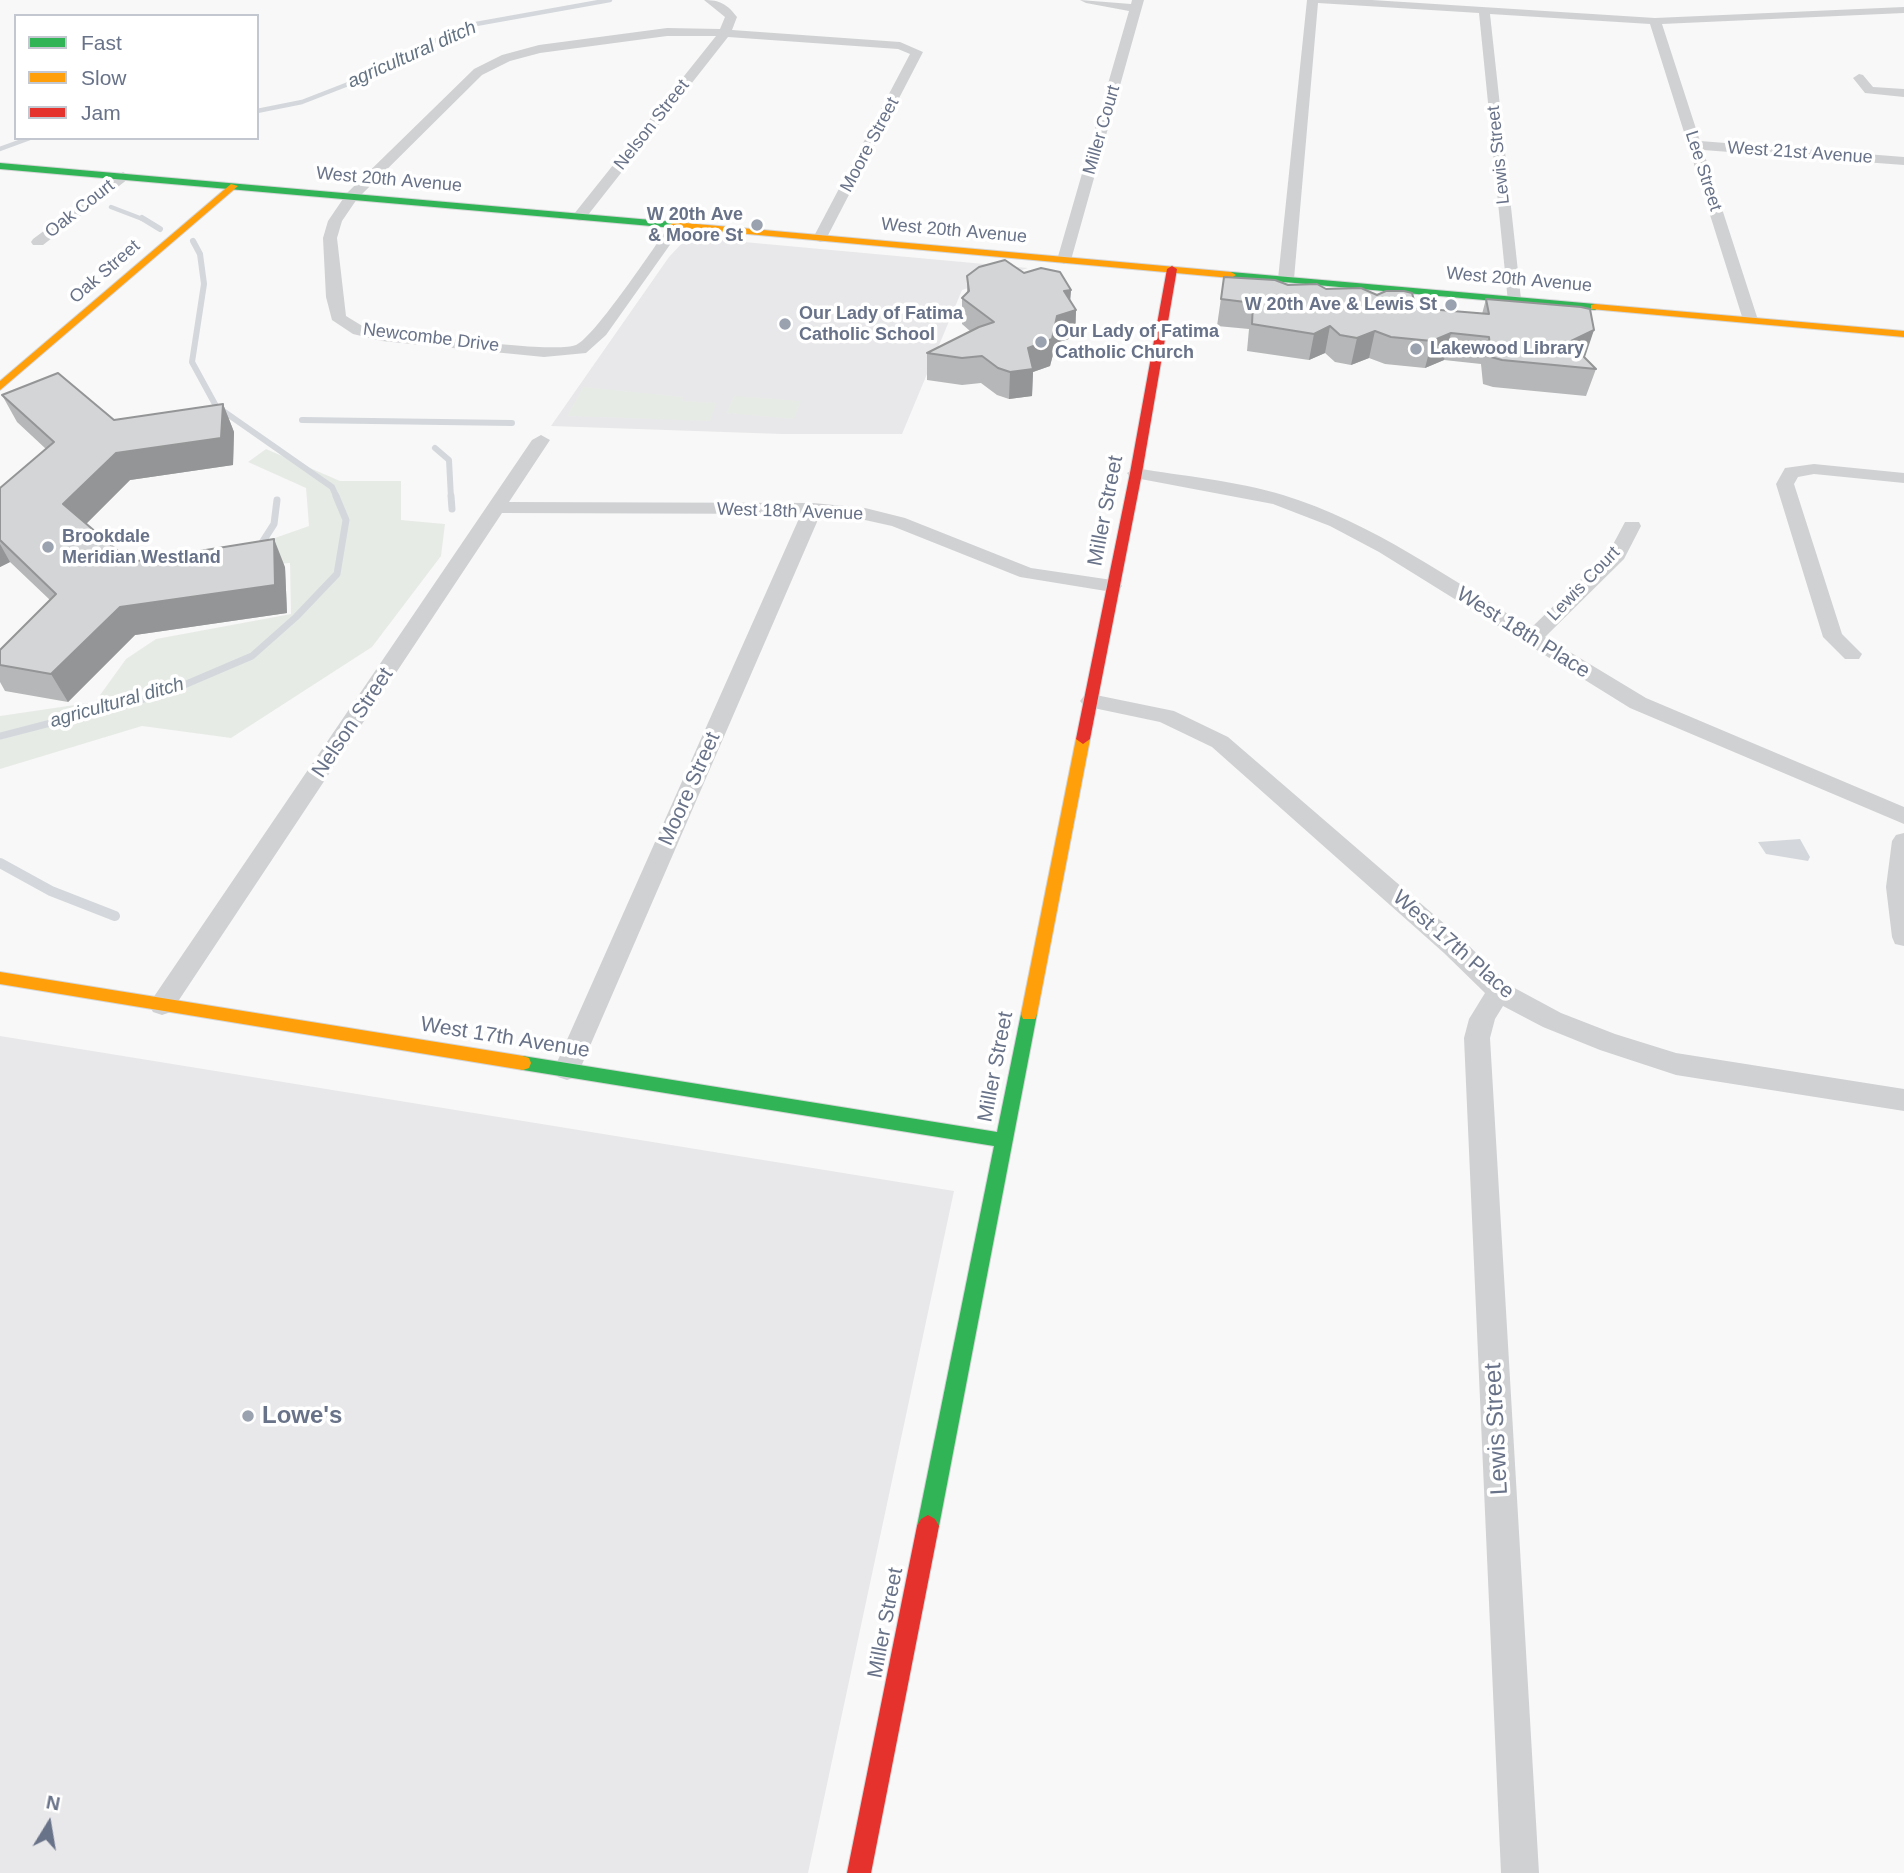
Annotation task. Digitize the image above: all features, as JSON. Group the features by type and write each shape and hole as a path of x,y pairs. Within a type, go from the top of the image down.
{"street":[{"path":"710,0 722,7 731,17 725,33"},
{"path":"1086,0 1136,4"},
{"path":"1286,279 1315,0 1423,3 1484,10 1632,15 1655,21 1904,10"},
{"name":"Miller Court","path":"1064,260 1103,130 1136,4"},
{"name":"Lewis Street","path":"1484,10 1513,299"},
{"name":"Lee Street","path":"1655,21 1751,320"},
{"name":"Newcombe Drive","path":"677,225 600,332 580,351 544,352 382,336 359,331 338,317 330,238 335,222 352,197 478,72 506,58 539,49 667,32 725,33 900,46 917,52"},
{"name":"Nelson Street","path":"579,217 725,33"},
{"name":"Moore Street","path":"820,238 917,52"},
{"path":"1860,78 1869,90 1904,93"},
{"name":"West 21st Avenue","path":"1696,145 1904,161"},
{"name":"West 20th Avenue","path":"0,166 1904,334"},
{"name":"Oak Court","path":"38,242 123,176"},
{"name":"Oak Street","path":"0,387 234,186"},
{"name":"Miller Street","path":"859,1873 1136,473 1172,269"},
{"name":"Nelson Street","path":"162,1005 499,507 541,440"},
{"path":"1852,654 1833,637 1785,484 1791,472 1814,468 1904,478"},
{"name":"West 18th Place","path":"1136,473 1277,499 1337,522 1386,548 1638,703 1904,816"},
{"name":"West 18th Avenue","path":"499,507 813,509 864,514 898,522 1027,573 1112,586"},
{"name":"Moore Street","path":"567,1069 813,509"},
{"name":"Lewis Court","path":"1531,639 1617,555 1632,526"},
{"name":"West 17th Place","path":"1091,701 1166,716 1220,742 1454,946 1500,992 1563,1025 1676,1064 1904,1100"},
{"path":"1904,841 1898,887 1904,937"},
{"name":"West 17th Avenue","path":"0,978 1002,1140"},
{"name":"Lewis Street","path":"1500,992 1488,1005 1479,1023 1477,1038 1520,1873"}],"shaded area":[{"name":"Our Lady of Fatima Catholic School","path":"700,238 1028,268 962,290 902,434 782,434 551,426 669,257 684,241"},
{"path":"583,387 716,403 710,421 567,416"},
{"path":"734,396 801,401 794,419 726,413"},
{"path":"266,449 340,481 401,481 401,520 445,524 441,556 372,647 231,738 142,726 0,769 0,716 95,702 126,659 156,639 291,614 290,563 255,566 255,545 309,526 306,488 248,462"},
{"path":"1800,839 1810,857 1808,861 1766,854 1758,842"},
{"path":"0,1036 954,1191 808,1873 0,1873"}],"building":[{"path":"1005,260 1024,273 1041,268 1060,272 1071,290 1064,291 1076,310 1057,316 1052,339 1028,348 1033,369 1010,372 998,368 982,356 962,358 927,353 994,322 962,298 969,291 967,276 979,267"},
{"path":"1224,277 1275,280 1288,285 1317,284 1326,289 1361,288 1377,295 1386,291 1404,291 1412,293 1416,308 1489,314 1486,299 1590,309 1594,330 1569,342 1596,369 1491,357 1489,337 1451,333 1432,341 1391,337 1375,331 1357,338 1340,335 1330,326 1314,334 1252,324 1253,303 1221,299"},
{"path":"58,373 114,420 223,404 221,438 116,453 63,504 131,562 274,539 275,585 120,607 51,674 0,665 0,650 56,594 0,540 0,488 54,442 2,395"}],"waterway":[{"name":"agricultural ditch","path":"259,111 302,102 374,74 448,34 476,24 610,0"},
{"name":"agricultural ditch","path":"0,149 25,140"},
{"name":"agricultural ditch","path":"111,207 145,220"},
{"name":"agricultural ditch","path":"142,218 160,229"},
{"name":"agricultural ditch","path":"193,241 200,254 204,284 192,362 216,406 332,487 337,498"},
{"path":"302,420 512,423"},
{"path":"435,448 449,460 451,498"},
{"name":"agricultural ditch","path":"0,736 163,694 252,656 296,617 337,574 346,520 336,496"},
{"path":"451,496 452,509"},
{"path":"258,549 274,524 277,500"},
{"path":"0,863 51,891 115,916"}],"traffic: fast":[{"path":"0,166 674,225"},
{"path":"1231,275 1595,307"},
{"path":"928,1526 1029,1014"},
{"path":"523,1063 1002,1140"}],"traffic: slow":[{"path":"0,387 234,186"},
{"path":"674,225 1231,275"},
{"path":"1595,307 1904,334"},
{"path":"1029,1014 1083,739"},
{"path":"0,978 523,1063"}],"traffic: jam":[{"path":"1083,739 1136,473 1172,269"},
{"path":"859,1873 928,1526"}],"place":[{"name":"W 20th Ave & Moore St","path":"757,225"},
{"name":"W 20th Ave & Lewis St","path":"1451,305"},
{"name":"Our Lady of Fatima Catholic School","path":"785,324"},
{"name":"Our Lady of Fatima Catholic Church","path":"1041,342"},
{"name":"Lakewood Library","path":"1416,349"},
{"name":"Brookdale Meridian Westland","path":"48,547"},
{"name":"Lowe's","path":"248,1416"}]}
